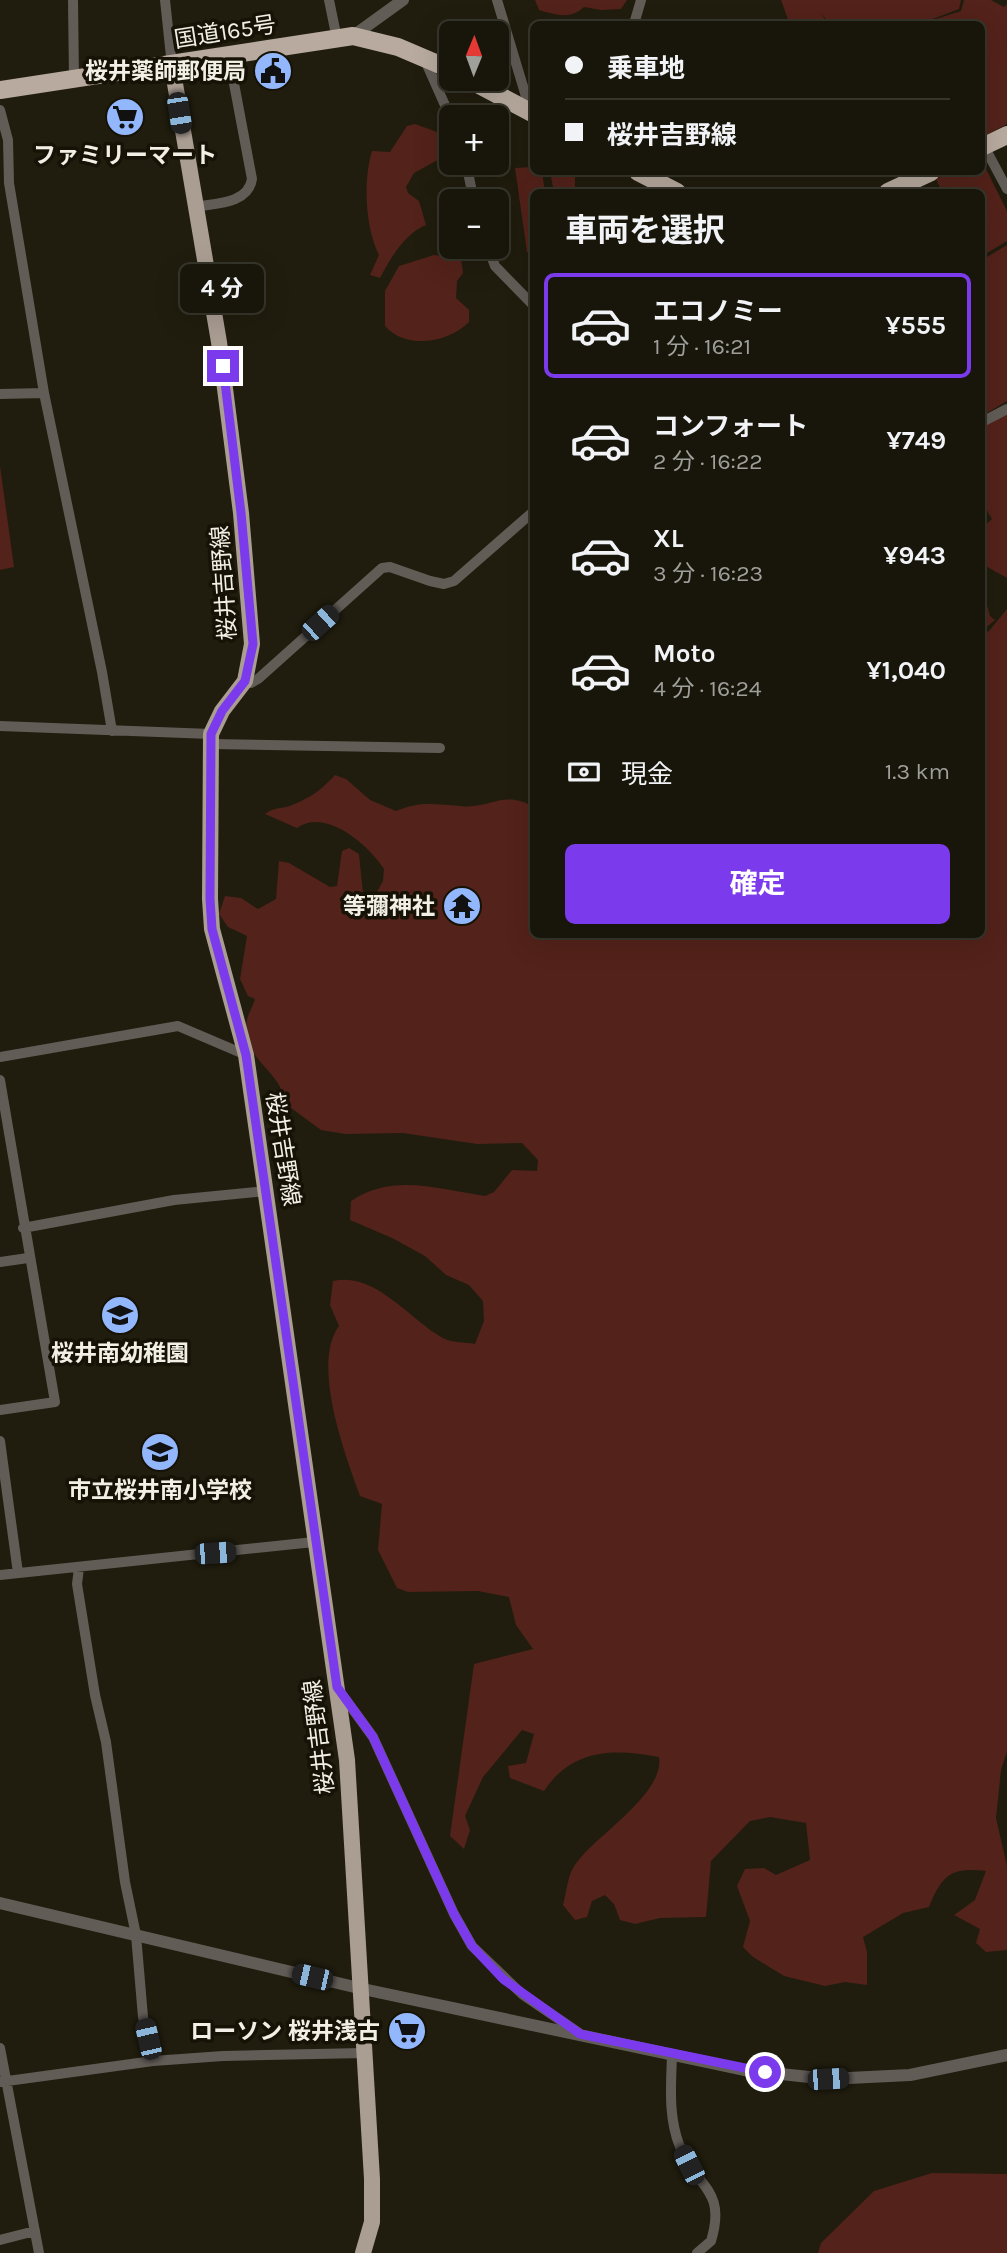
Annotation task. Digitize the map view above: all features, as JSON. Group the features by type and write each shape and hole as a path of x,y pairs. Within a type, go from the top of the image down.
{"highway":[{"name":"国道165号","path":"0,90 172,66 345,37 439,64"},
{"path":"491,91 530,111"},
{"path":"985,145 1007,135"},
{"path":"644,175 671,189"},
{"path":"894,189 925,175"}],"main road":[{"name":"桜井吉野線","path":"172,66 219,342 241,513 253,644 245,681 222,711 211,739 212,929 246,1055 347,1760 363,1989 372,2222 363,2253"}],"street":[{"path":"73,0 74,80"},
{"path":"165,0 172,66"},
{"path":"329,0 345,37 403,0"},
{"path":"497,0 530,104"},
{"path":"635,21 641,0"},
{"path":"194,207 241,198 251,188 253,179 229,57"},
{"path":"424,58 445,105"},
{"path":"0,110 8,141 9,183 44,393 103,672 112,731"},
{"path":"985,150 1007,189"},
{"path":"492,259 495,266 530,302"},
{"path":"0,394 44,393"},
{"path":"985,420 1007,409"},
{"path":"245,681 251,683 258,679 382,568 390,567 437,582 454,581 530,514"},
{"path":"0,726 211,739 440,748"},
{"path":"0,1057 178,1026 246,1055"},
{"path":"0,1080 28,1258 55,1402 0,1410"},
{"path":"23,1228 82,1220 174,1200 267,1191"},
{"path":"0,1262 28,1258"},
{"path":"0,1441 18,1573"},
{"path":"0,1574 314,1542"},
{"path":"79,1568 79,1598 106,1742 125,1882 136,1935 143,2017 153,2061"},
{"path":"337,1687 373,1737 454,1914 472,1946 522,1994 580,2034"},
{"path":"0,1903 363,1989 744,2070 828,2079 910,2075 1007,2055"},
{"path":"0,2048 2,2082 39,2253"},
{"path":"2,2082 153,2061 223,2056 364,2053"},
{"path":"672,2055 670,2102 680,2147 689,2165 713,2195 716,2207 711,2241 697,2253"},
{"path":"0,2240 35,2231"}],"shaded area":[{"path":"535,0 627,0 621,9 584,7 573,14 563,15 539,10"},
{"path":"781,0 961,0 959,9 930,21 828,21 821,13 826,21 789,21"},
{"path":"964,0 991,0 1004,7 1007,4 1007,124 985,135 985,21 933,21 961,11"},
{"path":"415,124 437,132 439,159 414,173 406,187 408,193 419,201 426,225 405,240 380,278 370,275 379,255 368,218 369,163 372,151 390,152 407,126"},
{"path":"530,167 530,175 542,175 545,189 530,189 530,252 527,252 515,168"},
{"path":"985,167 1007,211 1007,241 985,254 985,189 941,189 936,179 944,175 985,175"},
{"path":"551,175 575,175 575,189 553,189"},
{"path":"1007,245 1007,401 985,414 985,258"},
{"path":"434,255 439,256 439,259 461,259 463,273 457,281 456,298 469,310 469,322 450,335 427,341 415,341 394,334 385,326 385,291 399,266"},
{"path":"1007,406 1007,578 985,566 985,525 992,519 985,507 985,421"},
{"path":"0,466 14,567 0,570"},
{"path":"985,598 990,616 995,620 985,628"},
{"path":"1007,609 1007,1751 1001,1770 996,1818 1007,1866 1007,1950 986,1952 976,1943 980,1929 954,1915 975,1900 986,1871 964,1870 949,1875 944,1880 929,1907 903,1913 863,1937 867,1952 867,1985 845,1982 825,1986 784,1976 753,1957 743,1947 750,1921 737,1886 745,1869 764,1868 776,1875 810,1860 806,1823 770,1817 750,1821 711,1861 706,1917 660,1918 635,1924 620,1920 614,1904 605,1895 592,1901 587,1917 575,1920 563,1905 573,1868 650,1787 658,1772 659,1757 610,1753 581,1759 555,1777 544,1791 510,1778 508,1766 526,1763 534,1734 522,1730 483,1777 465,1816 470,1830 464,1849 450,1836 474,1664 533,1649 516,1625 509,1597 478,1591 408,1592 397,1588 378,1550 382,1504 360,1496 333,1410 328,1363 331,1343 339,1326 330,1305 333,1281 363,1283 391,1299 446,1340 475,1344 484,1321 483,1301 469,1285 446,1275 425,1256 350,1220 351,1201 367,1192 400,1185 433,1187 485,1196 494,1192 512,1170 537,1171 538,1160 522,1143 477,1144 403,1133 345,1134 321,1130 283,1102 278,1083 256,1056 247,1034 248,1018 255,999 248,996 240,979 247,936 228,927 219,914 225,896 241,898 258,909 276,899 279,861 289,863 330,887 337,886 342,851 349,848 359,854 363,894 373,899 383,881 384,869 357,840 333,825 308,823 297,828 265,814 310,796 335,775 346,779 370,800 396,811 420,804 470,806 504,800 530,805 530,938 985,938 985,633"},
{"path":"932,2173 1007,2174 1007,2253 818,2253 821,2243 874,2191"}],"place":[{"name":"桜井薬師郵便局","path":"273,71"},
{"name":"ファミリーマート","path":"125,117"},
{"name":"等彌神社","path":"462,906"},
{"name":"桜井南幼稚園","path":"120,1315"},
{"name":"市立桜井南小学校","path":"160,1452"},
{"name":"ローソン 桜井浅古","path":"407,2031"}],"route":[{"path":"223,366 241,513 253,644 245,681 222,711 211,734 212,929 246,1055 314,1524 314,1542 337,1687 373,1737 454,1914 472,1946 503,1979 580,2034 744,2070 765,2072"}]}
